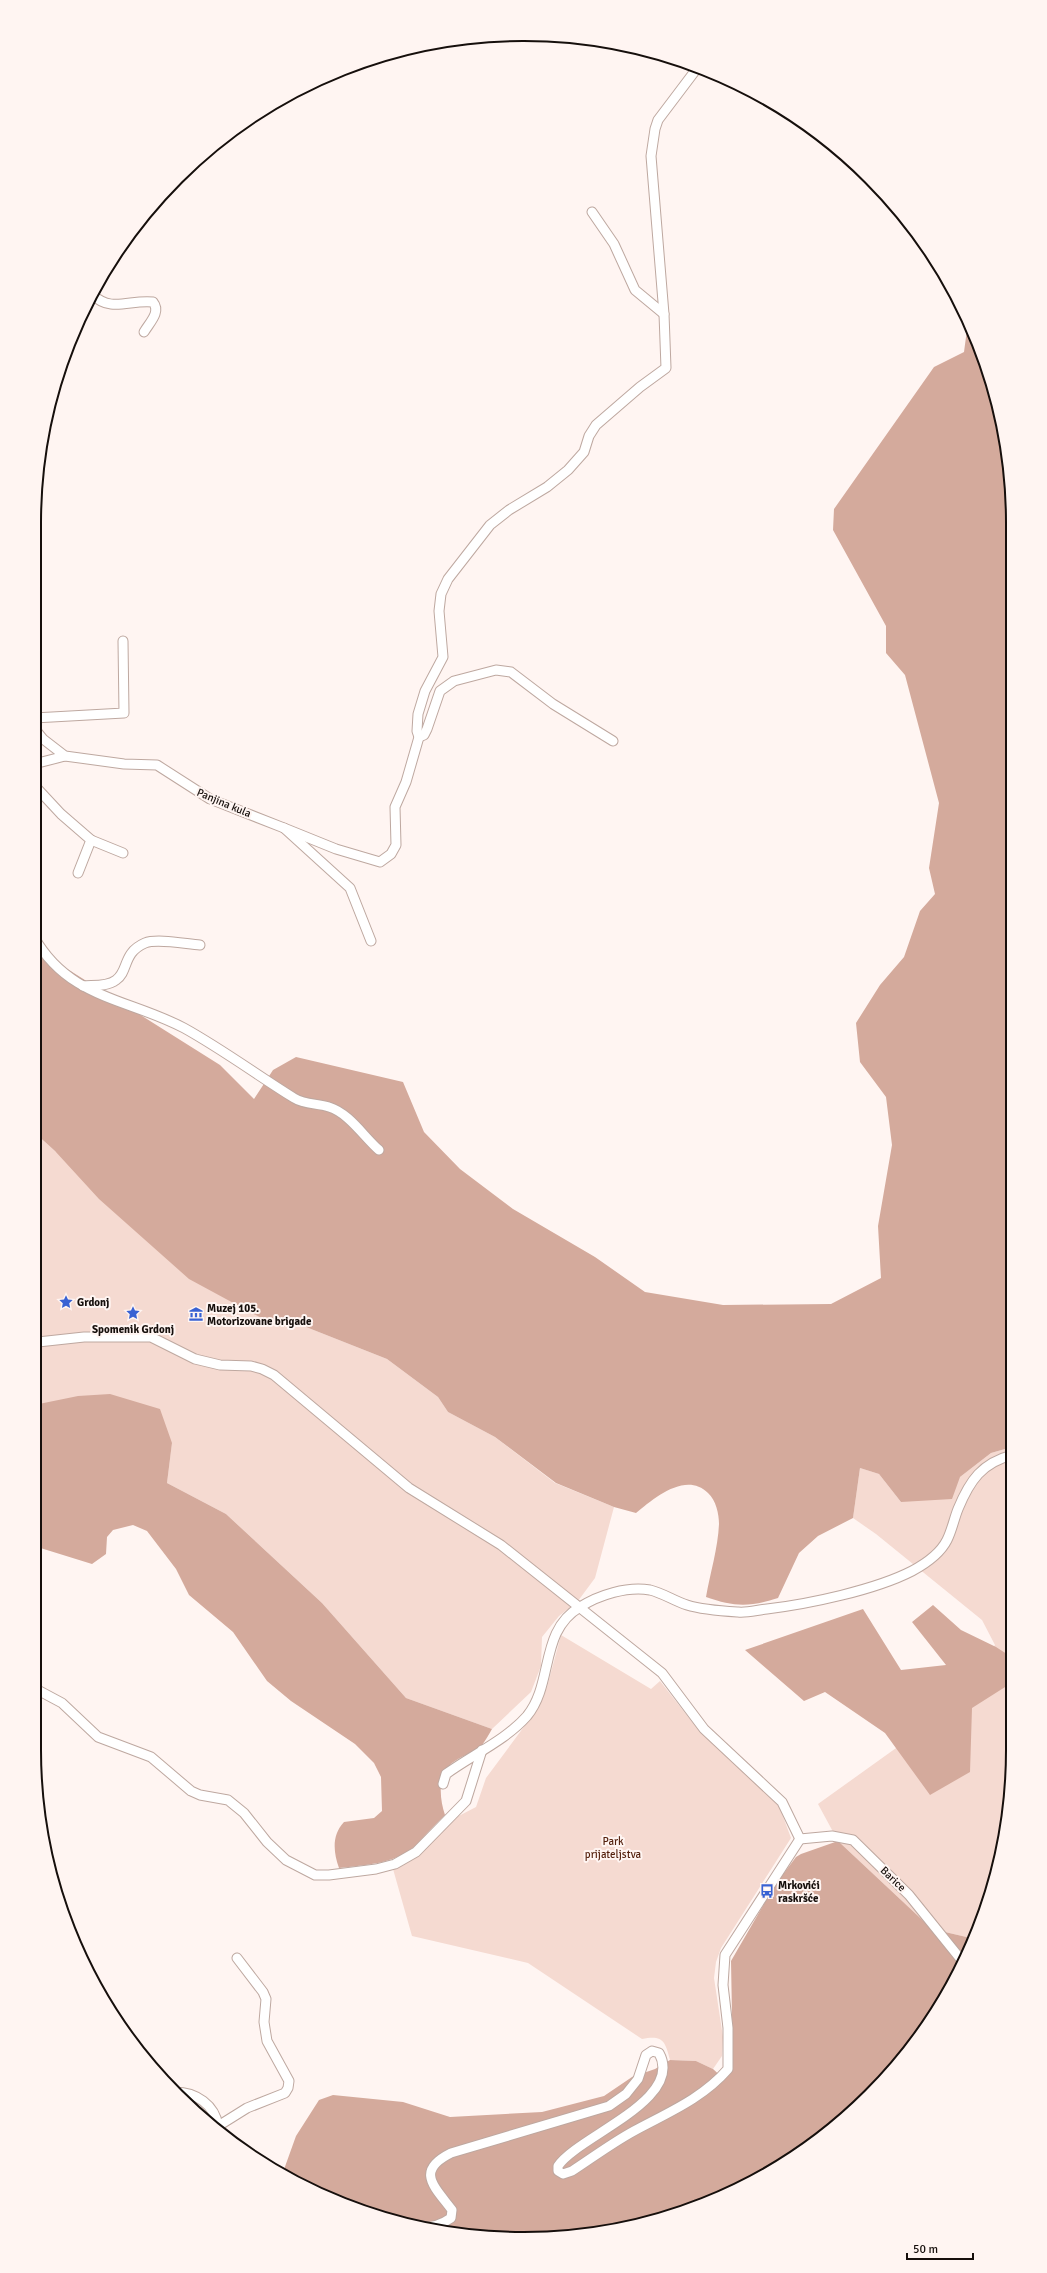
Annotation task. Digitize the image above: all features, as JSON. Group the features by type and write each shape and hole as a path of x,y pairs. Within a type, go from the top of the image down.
{"street":[{"path":"284,828 359,857 380,862 391,854 396,845 395,807 406,782 419,737 417,731 418,714 423,697 443,657 439,611 441,594 448,578 490,525 509,510 547,487 568,470 584,452 589,436 596,425 640,387 664,371 666,364 664,314 652,188 652,150 654,130 658,120 694,73"},
{"path":"592,212 614,244 635,290 664,314"},
{"path":"98,298 113,306 146,301 153,302 156,306 156,312 144,332"},
{"path":"41,718 124,713 123,640"},
{"path":"419,737 424,735 427,729 440,691 454,681 496,670 511,672 553,704 613,741"},
{"path":"41,736 65,756"},
{"path":"41,762 65,756"},
{"name":"Panjina kula","path":"65,756 124,764 156,765 210,799 284,828 350,888 371,941"},
{"path":"41,793 61,814 90,840 123,853"},
{"path":"78,873 90,840"},
{"path":"81,986 105,984 115,981 121,974 129,955 146,943 200,945"},
{"path":"41,947 57,968 81,986 156,1015 184,1028 250,1067 300,1102 329,1107 342,1114 379,1150"},
{"path":"41,1342 84,1337 151,1337 195,1360 220,1365 251,1366 262,1369 315,1408 409,1488 501,1545 662,1673 704,1729 782,1802 800,1839 725,1955 723,1985 728,2028 728,2069 717,2082 673,2111 634,2131 572,2171 563,2174 558,2171 558,2166 567,2155 632,2112 650,2095 660,2081 665,2069 664,2062 659,2053 652,2051 646,2055 638,2079 626,2094 609,2106 451,2153 433,2164 430,2177 433,2185 452,2210 451,2218 439,2225"},
{"path":"443,1784 446,1774 482,1750 526,1716 536,1700 541,1686 554,1634 565,1619 578,1607 598,1598 623,1590 649,1590 686,1605 740,1612 783,1607 819,1600 896,1579 928,1561 947,1541 959,1508 971,1483 982,1469 996,1459 1006,1456"},
{"path":"41,1692 62,1703 98,1737 151,1757 200,1795 228,1800 244,1813 267,1842 286,1860 315,1875 330,1875 376,1869 395,1864 416,1852 466,1801 482,1750"},
{"name":"Barice","path":"800,1839 842,1836 852,1840 910,1896 959,1957"},
{"path":"221,2124 247,2108 285,2093 288,2088 289,2081 267,2041 264,2022 266,1999 263,1992 237,1958"},
{"path":"186,2095 199,2098 210,2106 216,2116 217,2122"}],"green space":[{"path":"41,1138 278,1327 306,1327 387,1359 438,1397 448,1412 495,1437 555,1483 614,1507 595,1578 578,1601 559,1616 542,1637 541,1666 531,1692 492,1729 406,1698 322,1603 226,1514 167,1483 172,1443 41,1407"},
{"path":"1006,1449 1005,1781 997,1844 990,1874 968,1937 932,1929 838,1841 818,1804 945,1713 995,1645 982,1620 876,1534 853,1518 860,1468 879,1474 901,1502 960,1477 991,1453"},
{"name":"Park prijateljstva","path":"561,1635 651,1689 660,1681 700,1732 778,1803 791,1838 721,1948 716,1962 714,1978 723,2037 722,2056 713,2069 696,2061 670,2060 662,2041 655,2038 642,2039 528,1963 412,1936 393,1869 451,1820 476,1807 486,1778 535,1712 547,1687"},
{"path":"41,1646 42,1681 41,1680"}],"shaded area":[{"path":"966,333 990,399 997,429 1005,492 1006,1449 991,1453 960,1477 952,1499 901,1502 879,1474 860,1468 853,1518 818,1536 799,1553 778,1598 759,1603 742,1605 725,1603 706,1597 717,1542 719,1520 718,1512 713,1499 708,1493 699,1487 690,1485 670,1489 652,1500 636,1513 614,1507 556,1483 495,1437 448,1412 438,1397 387,1359 306,1327 278,1327 189,1279 99,1199 55,1151 41,1138 41,952 220,1065 254,1099 273,1070 296,1057 403,1082 424,1132 460,1169 513,1209 595,1257 645,1292 723,1305 831,1304 881,1278 878,1226 892,1145 886,1097 860,1062 856,1023 880,985 904,957 920,911 935,894 929,868 939,803 905,675 886,653 886,626 833,530 834,509 934,367 964,352"},
{"path":"110,1394 160,1409 172,1443 167,1483 226,1514 322,1603 406,1698 492,1729 482,1745 449,1766 442,1778 441,1785 445,1815 415,1846 407,1852 398,1857 379,1863 339,1868 335,1844 337,1832 340,1827 344,1822 374,1818 382,1811 381,1777 374,1763 355,1744 291,1701 267,1681 233,1632 189,1595 176,1569 147,1531 133,1525 113,1530 107,1537 106,1554 92,1564 41,1548 41,1404 78,1396"},
{"path":"933,1605 961,1630 1006,1653 1006,1686 972,1708 970,1772 930,1795 885,1733 825,1692 804,1701 745,1650 863,1609 901,1670 946,1665 912,1622"},
{"path":"838,1841 932,1929 968,1937 956,1963 925,2018 886,2068 865,2091 842,2112 792,2151 737,2182 679,2206 648,2216 618,2223 555,2231 492,2231 429,2223 399,2216 368,2206 310,2182 284,2168 296,2136 319,2100 333,2095 403,2102 450,2117 542,2112 604,2096 632,2077 655,2069 670,2060 696,2061 713,2069 724,2079 733,2069 731,1961 775,1885 796,1857"}],"place":[{"name":"Grdonj","path":"66,1302"},
{"name":"Spomenik Grdonj","path":"133,1313"},
{"name":"Muzej 105. Motorizovane brigade","path":"196,1314"},
{"name":"Mrkovići raskršće","path":"767,1891"}]}
